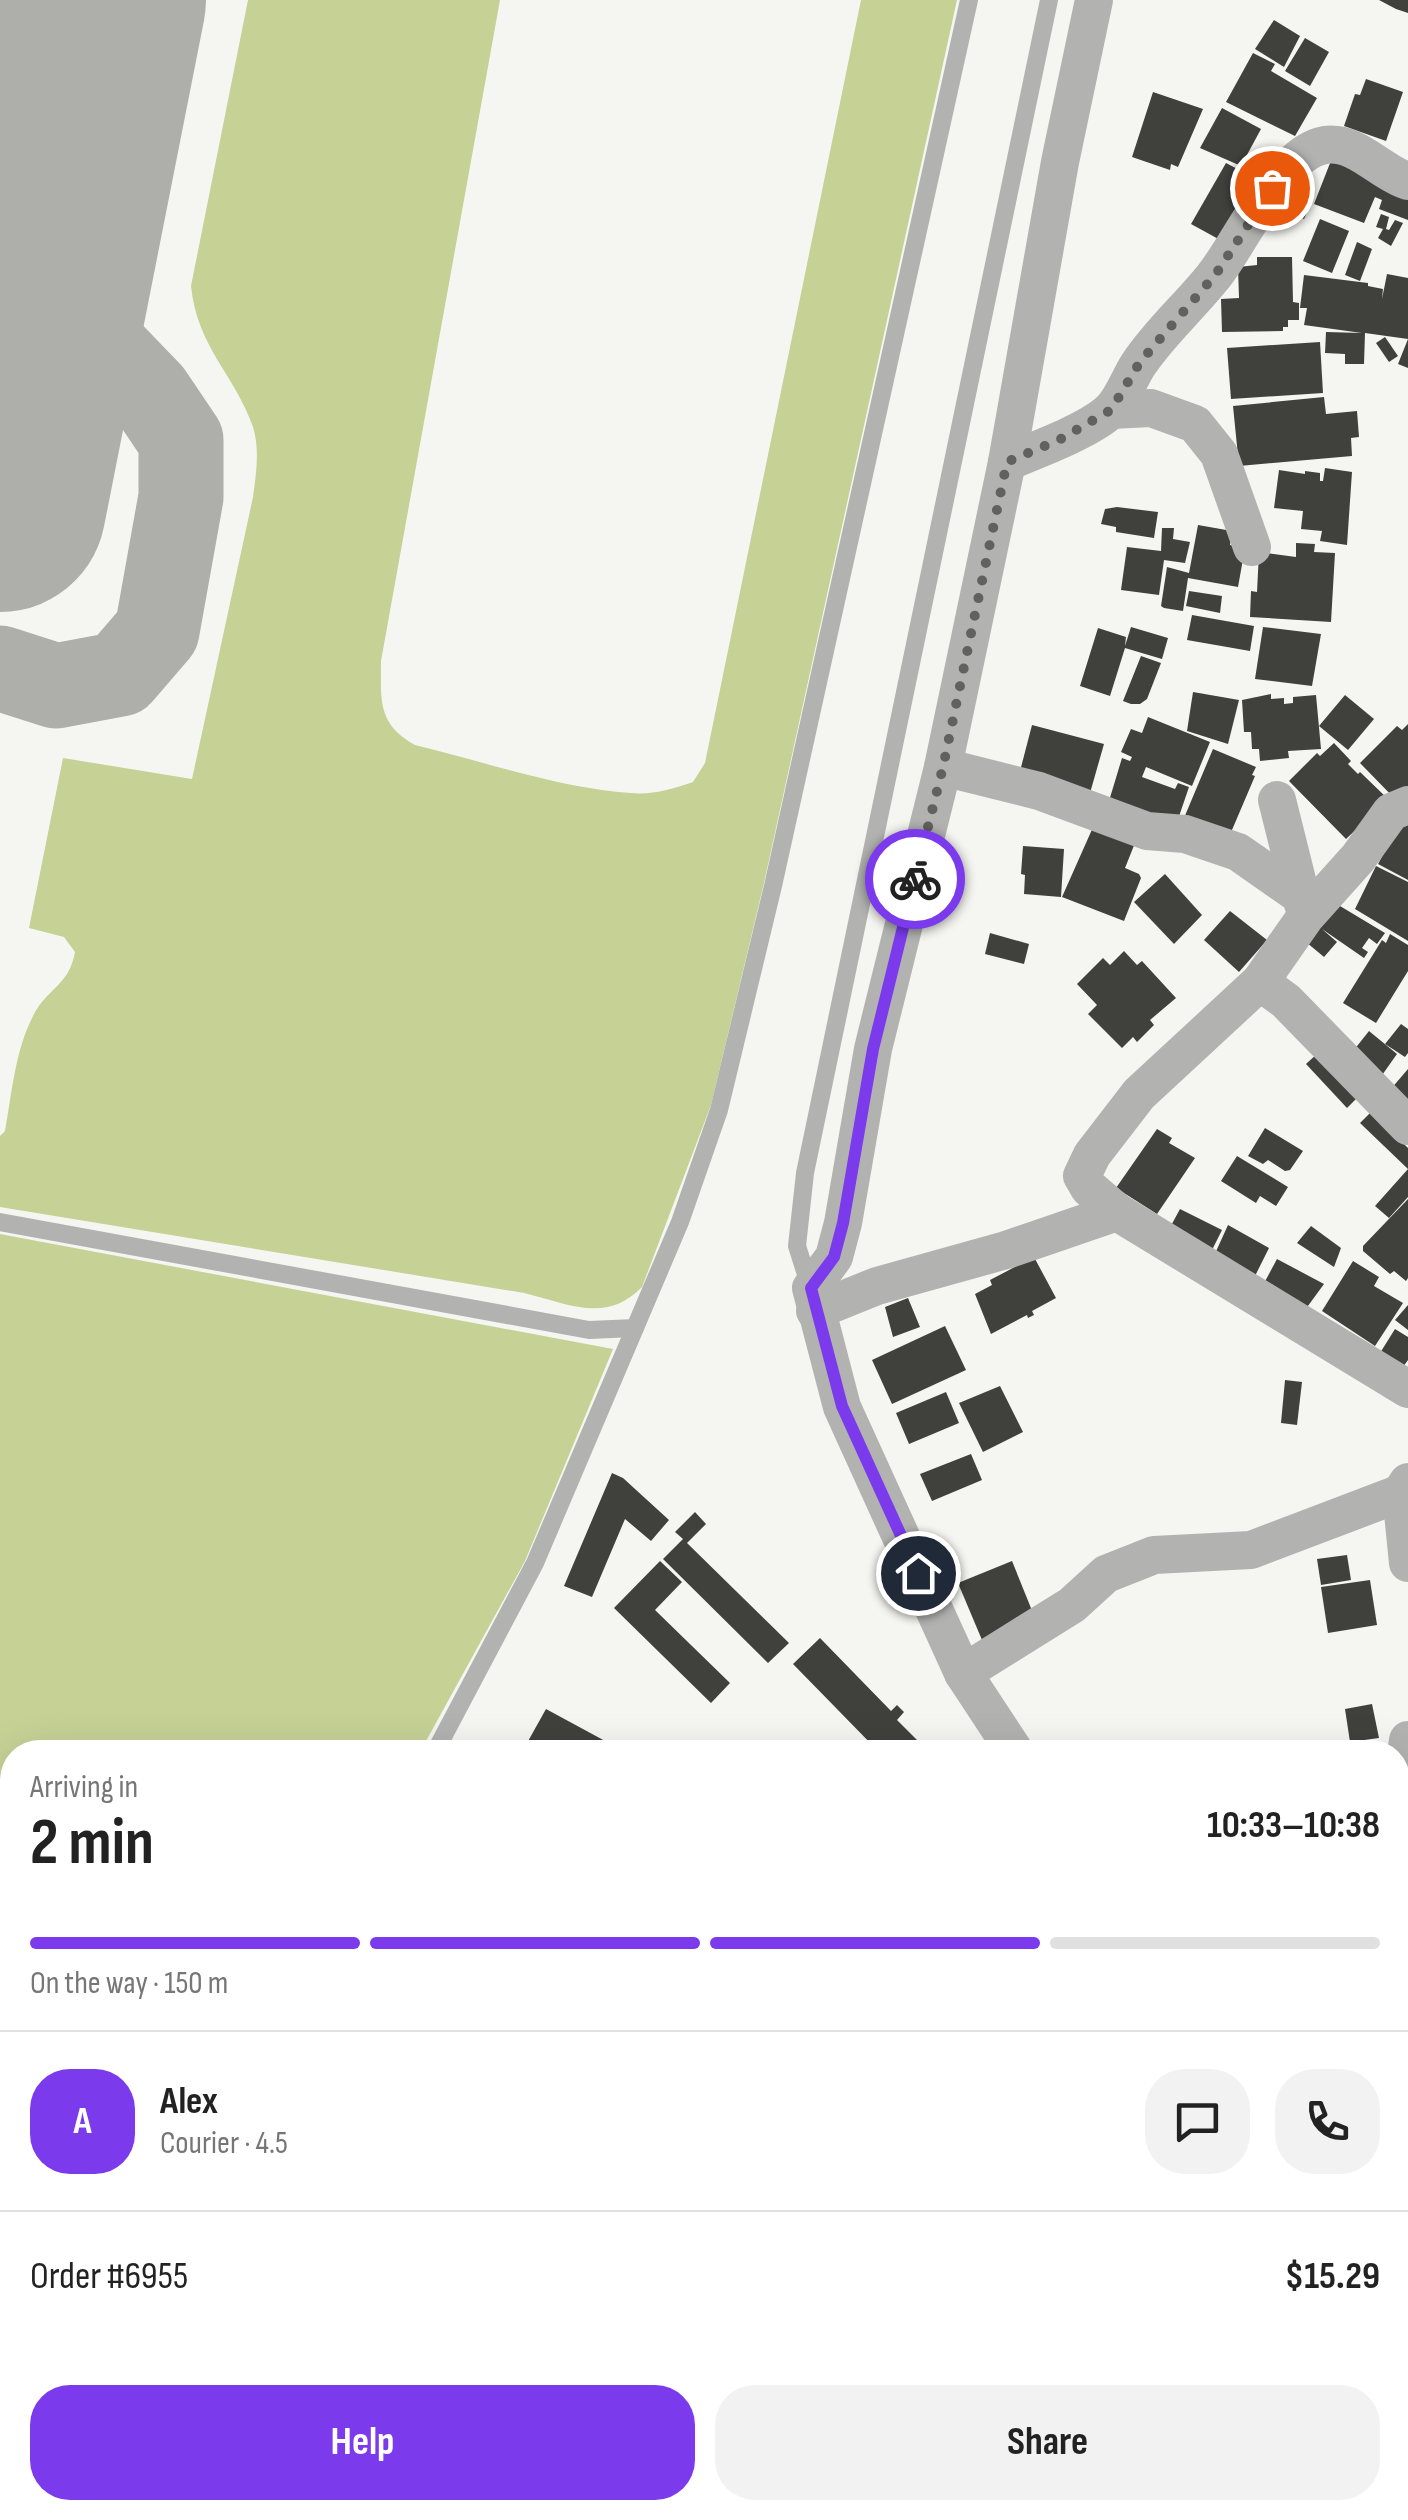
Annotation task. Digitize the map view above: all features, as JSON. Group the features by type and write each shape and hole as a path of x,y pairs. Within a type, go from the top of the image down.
{"street":[{"path":"1007,1740 963,1673 842,1406 813,1299 834,1257 843,1223 873,1049 943,767 1007,462 1060,162 1094,0"},
{"path":"1111,410 1140,362 1216,274 1272,188 1292,165 1312,150 1329,144 1363,154 1408,181"},
{"path":"1007,462 1059,440 1111,410 1152,408 1195,424 1219,454 1252,547"},
{"path":"943,767 1039,792 1147,831 1185,834 1238,852 1304,906"},
{"path":"1277,800 1304,906"},
{"path":"1408,805 1390,812 1358,858 1304,906 1260,982 1138,1094 1092,1155 1082,1176 1089,1188 1118,1212 1408,1389"},
{"path":"1260,982 1286,1001 1408,1126"},
{"path":"813,1299 878,1286 1006,1250 1118,1212"},
{"path":"963,1673 1072,1605 1106,1574 1154,1555 1251,1550 1406,1490 1408,1563"}],"lane":[{"path":"441,1740 534,1563 680,1222 719,1110 773,886 969,0"},
{"path":"813,1299 797,1246 806,1173 1049,0"},
{"path":"0,1222 589,1330 635,1328"}],"green space":[{"path":"248,0 500,0 381,661 382,699 394,728 415,745 550,780 639,793 693,782 705,763 861,0 957,0 764,883 711,1105 642,1287 615,1305 572,1306 524,1293 0,1207 0,1136 5,1131 22,1043 33,1016 63,980 75,952 64,937 29,928 63,758 192,779 253,497 257,453 253,427 201,326 191,286"},
{"path":"0,1234 613,1349 525,1561 427,1740 0,1740"}],"building":[{"path":"1379,0 1408,0 1408,13 1396,9"},
{"path":"1274,20 1300,36 1284,67 1255,49"},
{"path":"1305,38 1329,52 1310,86 1285,71"},
{"path":"1253,53 1275,64 1271,71 1317,98 1295,136 1226,102"},
{"path":"1366,79 1403,92 1386,141 1344,126 1355,94 1360,95"},
{"path":"1153,92 1203,109 1178,167 1171,164 1170,170 1132,157"},
{"path":"1222,108 1261,129 1241,166 1200,148"},
{"path":"1334,153 1408,193 1408,220 1379,209 1382,200 1375,197 1364,223 1314,204"},
{"path":"1226,163 1268,185 1233,247 1191,224"},
{"path":"1289,188 1313,199 1304,219 1280,208"},
{"path":"1381,214 1389,217 1386,229 1395,220 1403,223 1391,246 1378,238 1383,229 1376,227"},
{"path":"1320,219 1349,231 1332,273 1303,261"},
{"path":"1357,242 1372,249 1360,281 1345,275"},
{"path":"1257,257 1292,257 1293,302 1299,303 1299,320 1288,320 1283,331 1222,332 1221,299 1239,298 1238,267 1257,265"},
{"path":"1387,274 1408,278 1408,339 1365,333 1364,364 1345,364 1345,354 1325,353 1326,332 1362,333 1304,325 1307,308 1300,308 1304,275 1368,283 1383,289 1382,299"},
{"path":"1385,337 1398,356 1389,362 1376,343"},
{"path":"1408,339 1408,368 1398,364"},
{"path":"1320,342 1323,393 1231,399 1227,348"},
{"path":"1324,397 1326,414 1357,411 1359,437 1351,438 1352,456 1239,466 1233,406"},
{"path":"1325,468 1352,472 1347,545 1320,541 1322,531 1301,529 1303,511 1274,508 1279,470 1320,473 1323,481"},
{"path":"1105,509 1158,512 1154,538 1116,532 1116,527 1101,524"},
{"path":"1198,525 1232,531 1230,545 1245,548 1238,587 1188,578 1183,611 1164,608 1161,606 1167,567 1189,573"},
{"path":"1162,528 1174,528 1173,539 1190,542 1185,563 1164,560 1159,595 1121,590 1127,547 1161,551"},
{"path":"1296,543 1315,544 1314,552 1335,553 1331,622 1250,617 1251,591 1257,592 1259,552 1296,557"},
{"path":"1189,591 1222,596 1220,613 1186,606"},
{"path":"1192,615 1254,626 1250,651 1187,640"},
{"path":"1131,627 1168,638 1162,659 1125,648 1110,696 1080,686 1098,628 1126,637 1125,646"},
{"path":"1263,627 1321,634 1312,686 1255,679"},
{"path":"1141,656 1161,663 1147,699 1131,704 1123,701"},
{"path":"1193,692 1239,700 1228,744 1187,731"},
{"path":"1271,694 1271,699 1284,698 1284,704 1293,703 1293,697 1316,695 1321,749 1288,751 1289,758 1260,761 1259,749 1252,749 1251,732 1244,732 1242,700"},
{"path":"1345,695 1374,719 1348,750 1319,726"},
{"path":"1148,717 1210,742 1192,786 1146,767 1142,777 1175,789 1178,783 1189,787 1174,831 1109,801 1122,758 1130,761 1132,757 1121,752 1131,729 1142,733"},
{"path":"1408,724 1408,791 1397,801 1360,763 1397,726 1402,730"},
{"path":"1032,725 1104,744 1090,793 1019,775"},
{"path":"1334,743 1351,761 1348,764 1388,799 1346,839 1289,781 1317,753 1320,756"},
{"path":"1213,749 1256,767 1226,844 1184,818"},
{"path":"1098,816 1139,833 1125,868 1141,878 1124,921 1062,897"},
{"path":"1404,816 1408,819 1408,880 1378,864"},
{"path":"1023,846 1064,849 1061,897 1024,894"},
{"path":"1376,866 1408,882 1408,941 1355,909"},
{"path":"1165,874 1202,915 1174,944 1134,902"},
{"path":"1335,903 1385,933 1377,944 1369,938 1362,948 1368,952 1364,958 1322,929 1337,942 1324,957 1306,942"},
{"path":"1230,911 1267,940 1239,972 1204,940"},
{"path":"990,933 1029,944 1024,964 985,954"},
{"path":"1390,934 1408,945 1408,971 1376,1023 1343,1003 1382,940 1386,943"},
{"path":"1124,951 1137,965 1142,961 1176,998 1150,1020 1154,1025 1137,1042 1133,1037 1122,1048 1088,1014 1097,1005 1077,984 1103,958 1110,965"},
{"path":"1401,1024 1408,1029 1405,1057 1385,1044"},
{"path":"1369,1031 1397,1054 1380,1078 1350,1055"},
{"path":"1318,1053 1358,1097 1347,1108 1306,1064"},
{"path":"1408,1069 1408,1104 1390,1090"},
{"path":"1371,1112 1408,1148 1408,1169 1360,1123"},
{"path":"1265,1128 1303,1151 1290,1170 1248,1156"},
{"path":"1157,1129 1172,1138 1169,1143 1195,1158 1157,1214 1116,1188"},
{"path":"1237,1156 1288,1187 1276,1206 1260,1196 1256,1203 1221,1181"},
{"path":"1408,1169 1408,1197 1389,1218 1375,1206"},
{"path":"1408,1199 1406,1281 1394,1271 1390,1274 1363,1251 1363,1246"},
{"path":"1180,1209 1222,1230 1210,1254 1167,1233"},
{"path":"1228,1225 1269,1248 1253,1280 1213,1258"},
{"path":"1311,1226 1341,1248 1334,1267 1297,1243"},
{"path":"1034,1257 1056,1298 1032,1311 1034,1315 991,1334 975,1294 992,1285 990,1280"},
{"path":"1277,1259 1324,1284 1305,1310 1262,1287"},
{"path":"1353,1261 1379,1277 1374,1286 1403,1303 1375,1346 1322,1311"},
{"path":"908,1298 920,1327 893,1337 885,1307"},
{"path":"1408,1305 1408,1330 1395,1320"},
{"path":"945,1326 966,1370 892,1404 872,1360"},
{"path":"1395,1329 1408,1337 1408,1360 1403,1367 1380,1353"},
{"path":"1285,1380 1302,1382 1297,1425 1281,1423"},
{"path":"1000,1386 1023,1432 983,1452 959,1403"},
{"path":"946,1392 959,1423 909,1444 896,1413"},
{"path":"971,1454 982,1480 932,1501 920,1474"},
{"path":"612,1473 623,1478 669,1520 651,1541 625,1519 592,1597 564,1586"},
{"path":"695,1512 706,1524 687,1543 789,1643 768,1663 663,1559 683,1539 675,1532"},
{"path":"1347,1555 1351,1580 1321,1585 1317,1559"},
{"path":"660,1561 682,1582 655,1610 730,1683 711,1703 614,1608"},
{"path":"1012,1561 1035,1618 982,1640 958,1583"},
{"path":"1370,1580 1377,1625 1328,1633 1321,1587"},
{"path":"820,1638 891,1711 897,1705 904,1712 897,1720 917,1740 867,1740 793,1664"},
{"path":"1372,1704 1379,1738 1350,1740 1345,1709"},
{"path":"546,1709 603,1740 529,1740"}],"taxiway":[{"path":"0,668 56,686 120,674 157,631 181,497 181,440 150,394 44,284"},
{"path":"0,471 10,457"}],"runway":[{"path":"0,506 100,0"}],"way so far":[{"path":"915,879 943,767 1007,462 1059,440 1111,410 1140,362 1216,274 1272,188"}],"route":[{"path":"915,879 873,1049 843,1223 834,1257 811,1288 842,1406 918,1573"}]}
